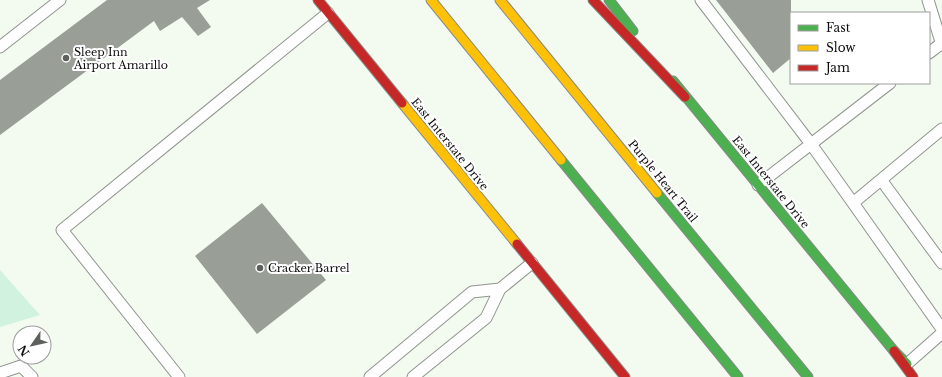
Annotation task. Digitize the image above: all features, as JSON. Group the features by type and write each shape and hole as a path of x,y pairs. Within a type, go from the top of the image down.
{"main road":[{"name":"East Interstate Drive","path":"318,0 625,377"},
{"path":"431,0 738,377"},
{"name":"Purple Heart Trail","path":"500,0 808,377"},
{"path":"593,0 685,97"},
{"name":"East Interstate Drive","path":"609,0 685,97 894,351 918,377"},
{"path":"894,351 913,377"}],"lane":[{"path":"0,47 60,0"},
{"path":"702,0 811,144 942,329"},
{"path":"928,0 942,44 930,52"},
{"path":"179,377 62,230 328,13"},
{"path":"758,185 889,84"},
{"path":"853,203 882,181 942,129"},
{"path":"882,181 942,263"},
{"path":"412,377 486,318 500,289 532,263"},
{"path":"370,377 472,292 500,289"},
{"path":"907,364 942,333"},
{"path":"0,373 21,366 32,377"}],"green space":[{"path":"0,270 40,315 0,327"}],"building":[{"name":"Sleep Inn Airport Amarillo","path":"107,0 210,0 197,8 211,27 198,36 182,17 160,31 154,21 0,135 0,80"},
{"path":"716,0 791,0 790,59 773,73"},
{"name":"Cracker Barrel","path":"262,203 326,280 257,334 195,256"}],"traffic: fast":[{"path":"609,0 633,31"},
{"path":"673,81 894,351 907,364"},
{"path":"561,160 738,377"},
{"path":"657,193 808,377"}],"traffic: slow":[{"path":"431,0 561,160"},
{"path":"500,0 657,193"},
{"path":"402,103 517,244"}],"traffic: jam":[{"path":"318,0 402,103"},
{"path":"593,0 685,97"},
{"path":"517,244 625,377"},
{"path":"894,351 913,377"}],"place":[{"name":"Sleep Inn Airport Amarillo","path":"66,58"},
{"name":"Cracker Barrel","path":"260,268"}]}
